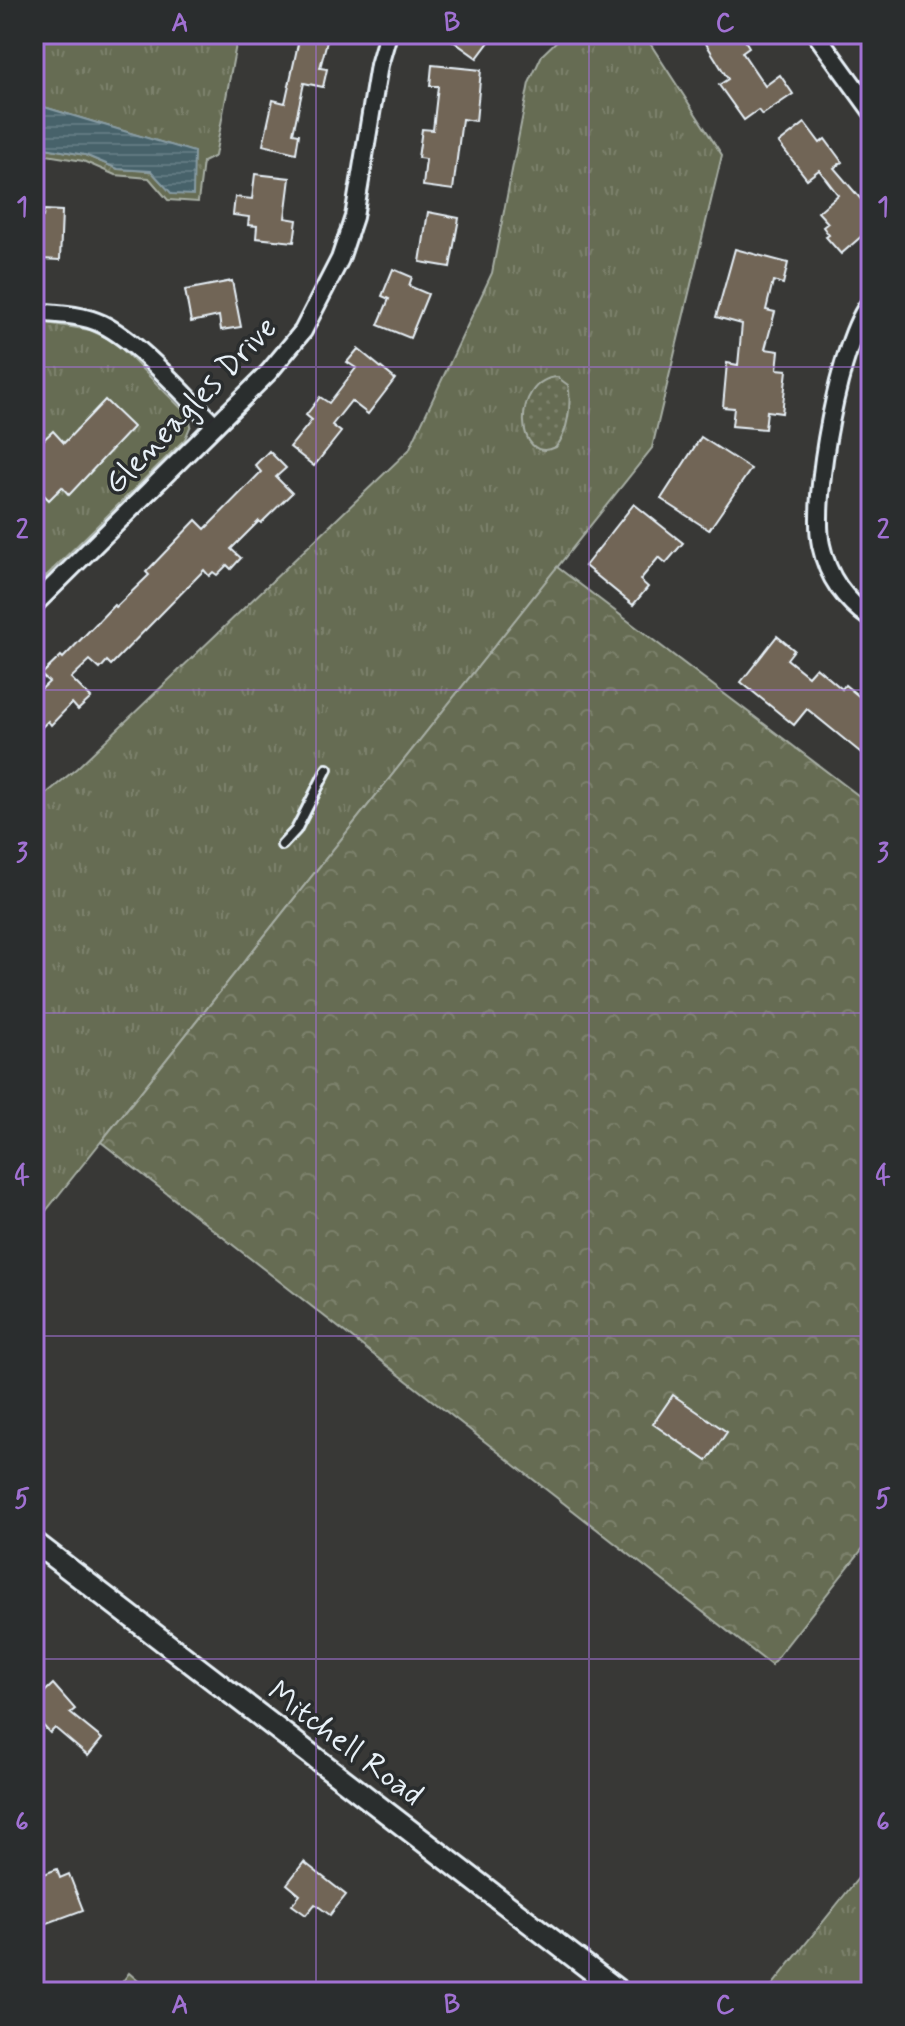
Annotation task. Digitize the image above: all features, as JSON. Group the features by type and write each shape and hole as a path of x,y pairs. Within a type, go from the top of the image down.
{"street":[{"name":"Gleneagles Drive","path":"34,605 269,372 303,331 336,270 354,217 379,65 388,34"},
{"path":"816,34 871,110"},
{"path":"871,302 858,321 848,346 838,385 822,478 819,518 821,544 834,581 849,603 871,619"},
{"path":"34,312 72,315 100,323 119,334 215,425"},
{"name":"Mitchell Road","path":"34,1542 620,1992"}],"lane":[{"path":"282,845 296,830 327,769"}],"green space":[{"path":"34,34 238,34 215,156 203,162 198,202 168,200 149,178 115,175 83,161 34,153 34,146 85,155 118,169 151,171 172,193 193,152 34,104"},
{"path":"564,34 644,34 722,155 652,448 34,1226 34,804 77,768 409,450 492,273 529,83 542,55"},
{"path":"34,321 90,330 114,341 188,415 191,425 185,439 34,588"},
{"path":"557,377 568,385 568,418 564,434 556,447 542,450 532,445 526,434 526,406 532,392 542,382"},
{"path":"557,567 871,805 871,1538 771,1665 101,1142"},
{"path":"871,1862 871,1992 767,1992"},
{"path":"129,1973 151,1992 115,1992"}],"water":[{"path":"34,104 194,152 193,195 172,194 151,171 118,169 85,155 34,146"}],"building":[{"path":"443,34 495,34 477,58"},
{"path":"700,34 741,34 749,47 742,52 765,86 780,75 793,94 762,115 758,110 744,120 719,85 728,79"},
{"path":"300,35 327,41 320,68 327,69 323,87 304,83 293,133 299,134 296,153 263,145 273,100 285,103"},
{"path":"432,65 481,70 476,121 462,119 453,190 423,186 426,159 418,158 422,129 433,130 438,86 430,86"},
{"path":"805,123 820,143 825,139 842,162 834,168 865,204 871,199 871,228 841,254 826,237 829,235 823,227 828,223 818,212 838,195 819,170 807,179 779,143"},
{"path":"255,174 290,178 285,218 297,220 294,242 256,238 257,226 248,225 249,217 233,215 235,197 252,199"},
{"path":"44,210 62,211 60,260 41,259 41,248 34,247 34,217 43,217"},
{"path":"428,212 459,218 450,267 420,262"},
{"path":"735,249 788,263 783,284 773,281 766,310 775,312 765,349 779,351 777,369 787,370 782,413 767,411 765,429 732,426 734,408 723,407 727,363 738,365 742,324 716,317"},
{"path":"393,269 412,277 409,286 428,294 410,338 378,325 389,299 382,296"},
{"path":"232,281 241,327 221,330 219,316 191,322 185,290"},
{"path":"358,349 395,379 368,414 351,401 332,425 341,432 314,466 290,447 312,420 306,415 320,397 329,403 356,368 347,362"},
{"path":"105,400 133,427 69,495 62,487 49,500 34,485 34,465 43,456 38,445 53,431 64,443"},
{"path":"701,437 751,469 709,530 661,499"},
{"path":"269,451 286,468 276,477 292,493 231,549 241,558 231,569 227,565 217,575 213,572 209,576 204,570 111,665 107,661 100,669 90,660 71,678 91,698 78,710 72,703 51,725 48,721 34,735 34,696 49,682 41,675 61,656 63,658 114,605 116,607 149,575 146,572 196,520 205,529 261,472 255,465"},
{"path":"634,504 683,543 666,563 659,557 640,580 648,587 633,605 585,566"},
{"path":"777,636 794,650 787,659 808,676 816,667 842,689 845,685 871,706 871,761 807,709 794,725 741,682"},
{"path":"673,1395 727,1432 707,1461 653,1424"},
{"path":"53,1684 75,1709 70,1713 102,1739 88,1756 55,1728 50,1733 34,1716 34,1702"},
{"path":"304,1862 346,1895 330,1915 315,1904 306,1915 292,1905 300,1895 287,1884"},
{"path":"57,1869 60,1878 69,1874 83,1910 37,1927 34,1878"}]}
